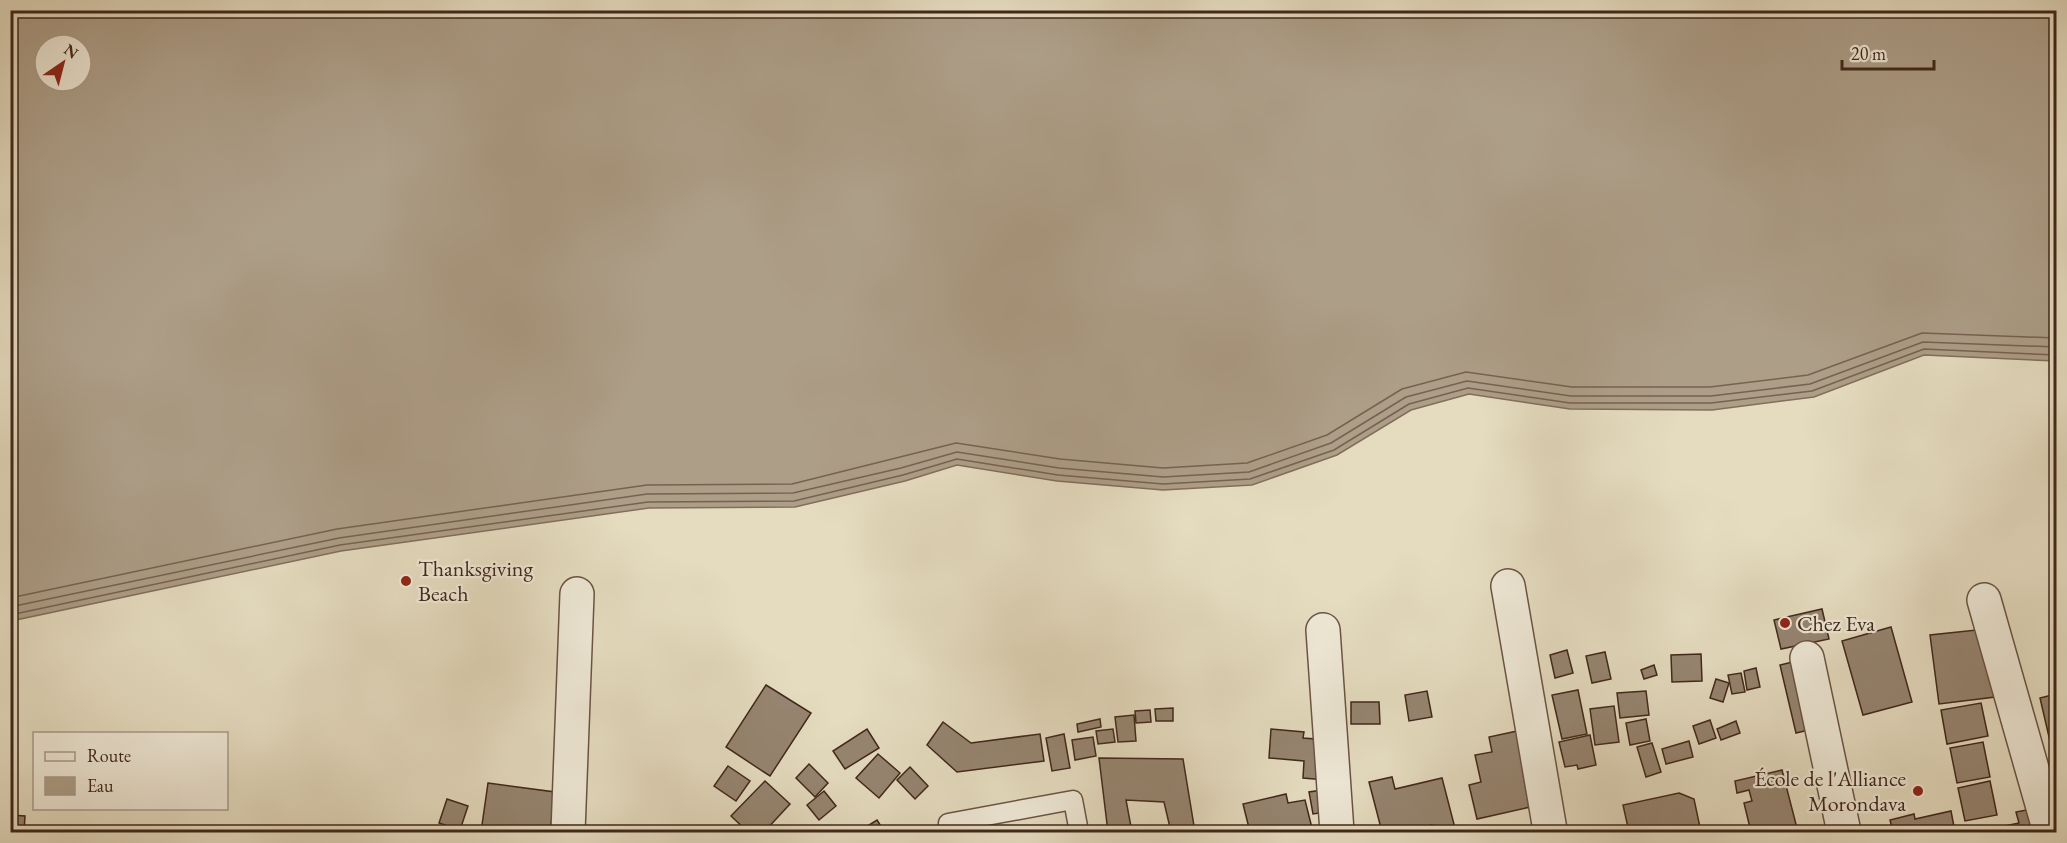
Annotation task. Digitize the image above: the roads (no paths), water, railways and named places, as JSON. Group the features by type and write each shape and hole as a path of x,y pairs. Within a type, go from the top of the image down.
{"street":[{"path":"1508,586 1548,832"},
{"path":"568,832 576,594"},
{"path":"1984,600 2050,832"},
{"path":"1323,630 1337,832"},
{"path":"1807,658 1844,832"}],"lane":[{"path":"948,823 1073,800 1080,832"}],"water":[{"path":"10,11 2056,11 2056,361 1924,355 1814,397 1712,410 1570,409 1469,394 1411,410 1337,455 1252,485 1163,490 1057,481 957,465 905,481 795,507 649,508 341,551 11,621"}],"place":[{"name":"Thanksgiving Beach","path":"406,581"},
{"name":"Chez Eva","path":"1785,623"},
{"name":"École de l'Alliance Morondava","path":"1918,791"}]}
